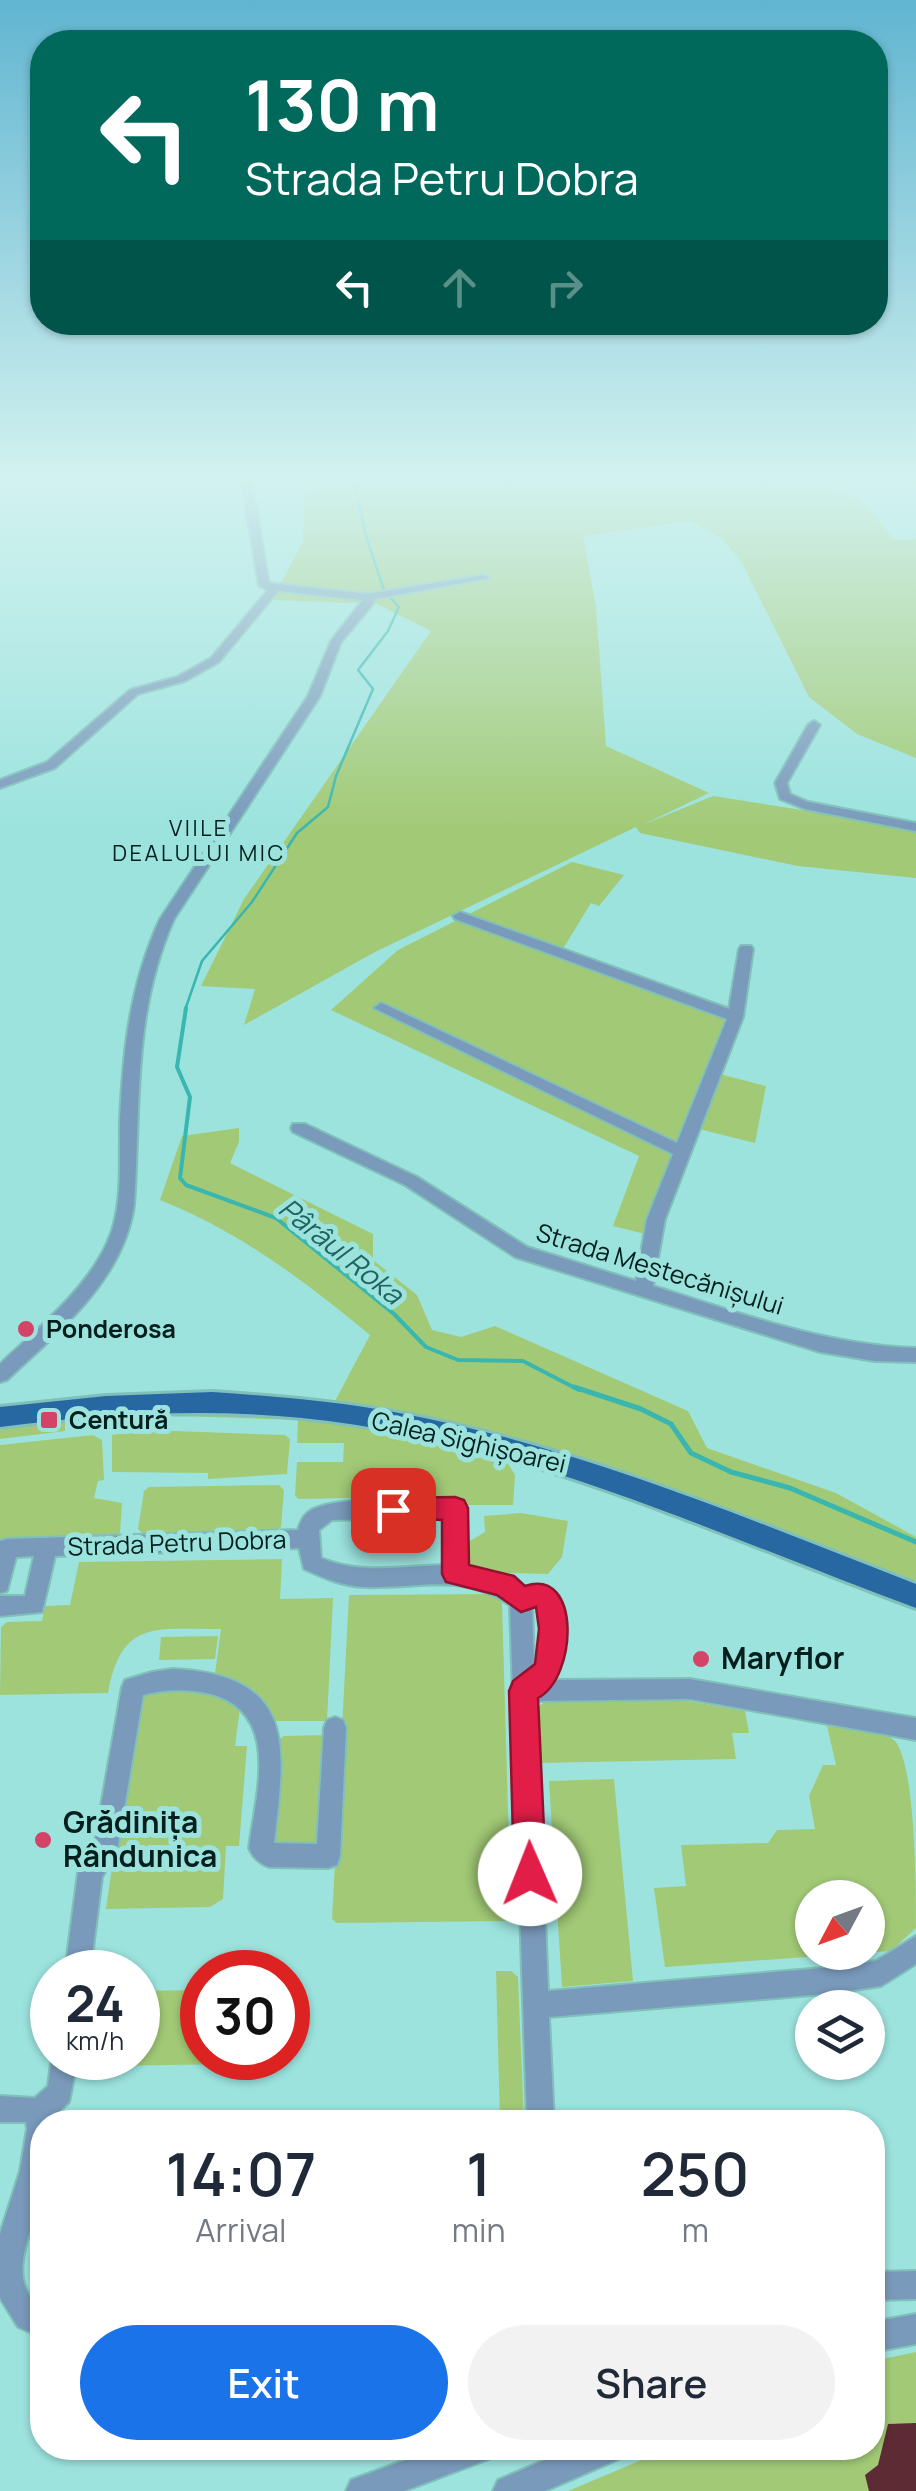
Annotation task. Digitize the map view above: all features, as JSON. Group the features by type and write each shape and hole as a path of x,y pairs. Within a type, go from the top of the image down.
{"main road":[{"name":"Calea Sighișoarei","path":"0,1416 114,1405 211,1402 297,1408 381,1420 511,1448 604,1476 916,1596"}],"street":[{"path":"0,784 51,765 134,692 182,680 215,660 270,594"},
{"path":"358,594 368,598 390,594"},
{"path":"0,1375 82,1291 113,1249 126,1210 137,998 148,956 167,919 314,696 336,641 369,602 368,598"},
{"path":"814,725 780,783 784,796 805,805 916,827"},
{"path":"460,916 735,1017"},
{"path":"643,1289 650,1240 735,1017 746,949"},
{"path":"381,1008 682,1152"},
{"name":"Strada Mestecănișului","path":"300,1128 411,1181 521,1252 820,1345 875,1354 916,1355"},
{"name":"Strada Petru Dobra","path":"456,1574 455,1508 331,1511 316,1517 308,1528 310,1563 324,1572 344,1576 456,1574 504,1585 521,1600 538,1594 549,1601 549,1669 537,1684 524,1691"},
{"name":"Strada Petru Dobra","path":"0,1584 7,1548 307,1539"},
{"name":"Strada Petru Dobra","path":"0,1606 34,1605 46,1547"},
{"path":"79,1950 90,1873 104,1851 133,1687 145,1683 207,1681 227,1688 261,1715 270,1742 262,1848 269,1856 328,1856 335,1728"},
{"path":"540,2110 524,1691 690,1689 916,1730"},
{"path":"536,2004 882,1973 916,1949"},
{"path":"42,2110 60,2093 62,2080"},
{"path":"0,2109 33,2110"},
{"path":"30,2180 8,2282 30,2317"},
{"path":"885,2286 916,2285"},
{"path":"885,2335 916,2329"},
{"path":"362,2491 446,2460"},
{"path":"509,2491 580,2460"}],"green space":[{"path":"275,594 594,594 606,746 709,793 642,825 713,796 916,828 916,878 798,866 640,833 636,827 375,952 244,1025 255,989 201,986 244,899 431,631 377,604 272,600"},
{"path":"758,594 916,594 916,758 857,734 809,697"},
{"path":"572,862 624,875 599,906 591,903 558,957 728,1019 708,1071 766,1086 755,1143 687,1126 645,1234 613,1226 639,1156 331,1010 398,950"},
{"path":"239,1128 239,1142 230,1163 373,1234 373,1260 417,1295 432,1330 461,1337 495,1326 688,1411 707,1448 836,1493 916,1537 916,1585 610,1467 471,1430 334,1403 370,1335 271,1259 218,1227 160,1200 182,1136"},
{"path":"181,1411 264,1416 344,1425 504,1457 515,1475 513,1505 410,1505 408,1497 299,1499 295,1496 297,1462 343,1462 344,1443 297,1443 298,1420 146,1415 65,1423 65,1431 0,1439 0,1428 111,1414"},
{"path":"147,1430 285,1435 290,1439 287,1474 208,1479 208,1473 112,1472 112,1435"},
{"path":"93,1435 102,1440 104,1480 98,1481 94,1498 122,1503 120,1533 115,1537 0,1540 0,1445"},
{"path":"279,1485 284,1490 281,1527 275,1531 142,1533 138,1529 144,1491 149,1487"},
{"path":"521,1513 568,1521 562,1557 548,1574 468,1572 470,1541 485,1532 484,1516"},
{"path":"282,1559 280,1599 333,1598 327,1721 273,1721 250,1692 215,1674 221,1629 145,1633 122,1652 108,1693 0,1695 1,1627 7,1622 42,1621 45,1606 70,1605 79,1562"},
{"path":"495,1594 502,1603 511,1914 507,1921 337,1923 332,1919 349,1595"},
{"path":"218,1636 215,1659 159,1660 161,1637"},
{"path":"211,1687 240,1708 235,1746 247,1746 239,1846 226,1846 223,1899 210,1907 106,1909 137,1693"},
{"path":"671,1698 745,1711 749,1733 732,1733 736,1759 539,1763 536,1708 546,1701"},
{"path":"827,1726 871,1732 894,1740 907,1773 911,1799 916,1928 891,1951 885,1951 885,1880 795,1880 795,1958 665,1967 654,1888 686,1886 681,1845 768,1843 777,1830 815,1829 809,1796 823,1765 836,1765"},
{"path":"328,1735 323,1846 273,1848 273,1744 284,1736"},
{"path":"614,1779 633,1981 562,1987 549,1781"},
{"path":"496,1971 511,1971 518,1977 524,2110 500,2110"},
{"path":"180,1990 180,2065 160,2065 160,1991"},
{"path":"916,2352 916,2491 568,2491 642,2460 885,2460 885,2358"}],"building":[{"path":"916,2423 916,2491 869,2491 865,2475 879,2460 885,2460 888,2424"}],"waterway":[{"name":"Pârâul Roka","path":"185,1010 202,961 252,902 297,833 328,807 336,776 373,689 358,670 388,631 399,607 388,595"},
{"name":"Pârâul Roka","path":"186,1008 177,1067 190,1097 180,1178 186,1185 276,1218 394,1314 426,1347 458,1360 523,1361 579,1390"},
{"name":"Pârâul Roka","path":"574,1387 641,1409 671,1424 691,1453 731,1472 790,1488 916,1542"}],"place":[{"name":"Ponderosa","path":"26,1329"},
{"name":"Centură","path":"49,1420"},
{"name":"Maryflor","path":"701,1659"},
{"name":"Grădinița Rândunica","path":"43,1840"}],"district":[{"name":"VIILE DEALULUI MIC","path":"199,840"}],"route":[{"path":"393,1510 455,1508 456,1574 504,1585 521,1600 538,1594 549,1601 553,1629 549,1669 537,1684 524,1691 530,1874"}]}
